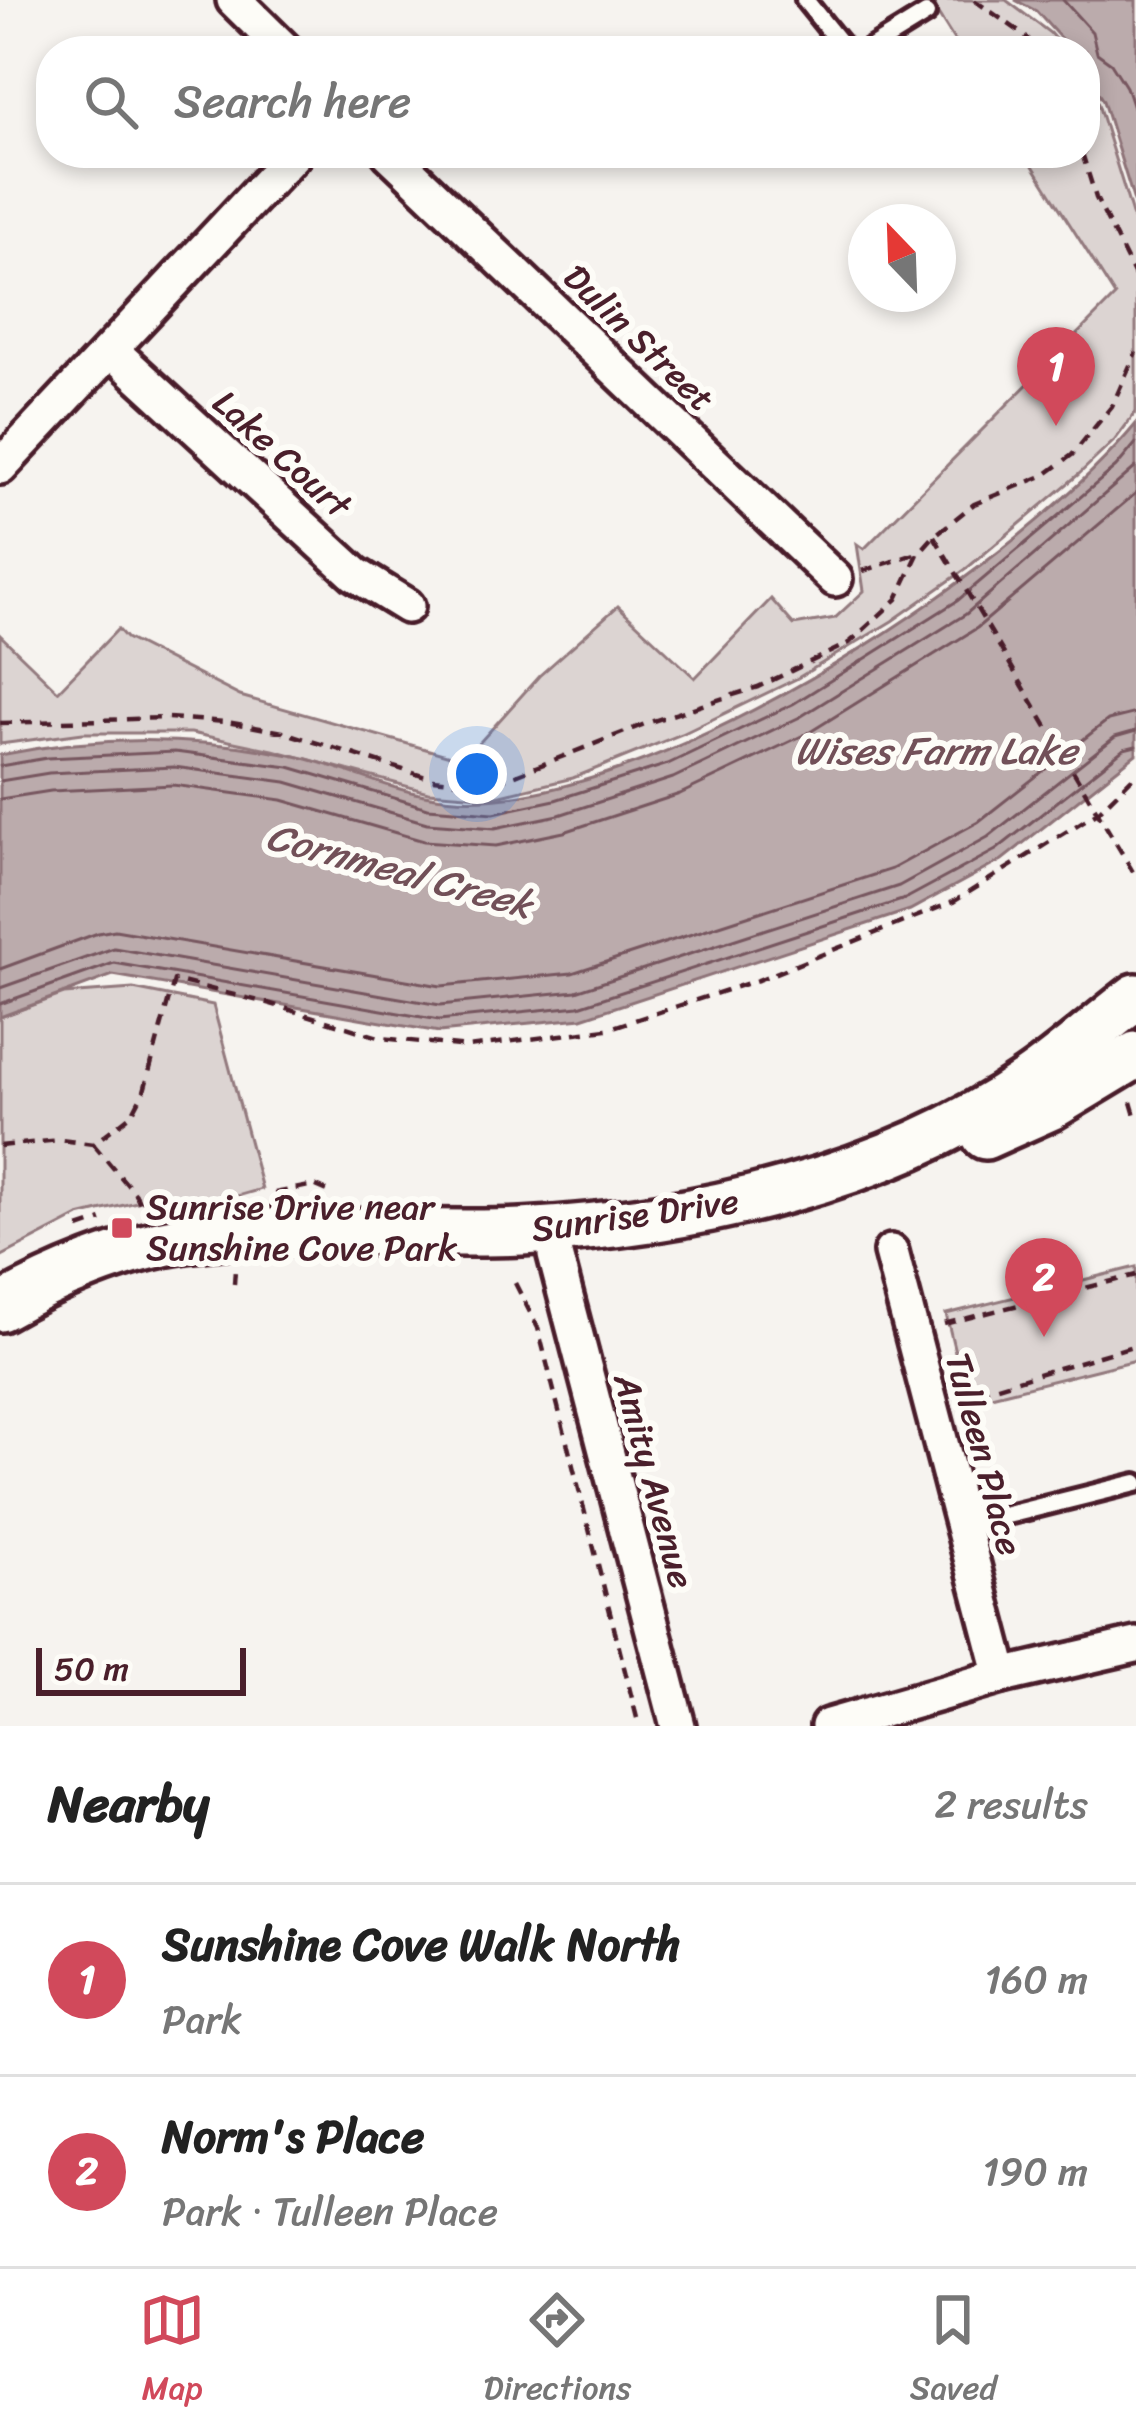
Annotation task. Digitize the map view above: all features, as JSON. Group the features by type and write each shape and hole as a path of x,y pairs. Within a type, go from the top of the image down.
{"street":[{"path":"234,0 271,36"},
{"path":"0,467 281,168"},
{"name":"Dulin Street","path":"405,168 835,579"},
{"name":"Lake Court","path":"112,351 356,574 407,606"},
{"name":"Sunrise Drive","path":"0,1308 79,1250 170,1241 272,1216 552,1242 758,1197 856,1170 913,1144 1029,1082 1136,997"},
{"name":"Sunrise Drive","path":"79,1250 164,1260 390,1259 552,1242 699,1234 794,1209 874,1181 1133,1077"},
{"path":"272,1216 292,1246 339,1248 390,1259"},
{"name":"Amity Avenue","path":"552,1242 677,1726"},
{"name":"Tulleen Place","path":"891,1252 1002,1676"},
{"path":"828,1726 1002,1676 1136,1645"}],"lane":[{"path":"806,0 834,36"},
{"path":"890,36 926,14"},
{"path":"963,1526 1136,1483"}],"path":[{"path":"974,0 1025,36"},
{"path":"1087,168 1096,198 1136,278"},
{"path":"0,723 167,718 227,722 284,732 432,779 479,784 508,778 650,722 758,687 849,644 897,599 918,554 934,536 974,504 1045,475 1072,454 1112,406 1136,352"},
{"path":"934,536 1136,877"},
{"path":"835,579 918,554"},
{"path":"93,1144 132,1114 144,1091 174,980 382,1038 468,1047 607,1029 758,980 953,902 1098,812 1136,774"},
{"path":"1133,1077 1136,1119"},
{"path":"0,1146 60,1140 93,1144 145,1211 130,1215"},
{"path":"272,1216 281,1189 314,1185 342,1196"},
{"path":"79,1250 110,1219"},
{"path":"912,1332 1136,1275"},
{"path":"515,1283 538,1328 639,1726"},
{"path":"932,1406 1136,1345"}],"shaded area":[{"path":"929,0 1006,0 1052,36 952,36"},
{"path":"1100,110 1136,227 1136,412 1115,440 966,569 892,621 796,679 682,734 573,778 493,797 428,792 191,733 83,733 0,744 0,635 58,691 118,629 126,638 240,696 450,756 472,751 539,676 618,606 695,678 771,599 794,625 835,618 864,591 857,544 864,549 1115,296 1034,168 1100,168"},
{"path":"133,989 213,1005 262,1189 213,1203 153,1198 79,1216 0,1257 0,1017 64,994"},
{"path":"1136,1267 1136,1360 967,1402 946,1314"}],"water":[{"path":"1015,0 1136,0 1136,208 1100,96 1100,36 1058,36 1036,11"},
{"name":"Wises Farm Lake","path":"1136,424 1136,754 1002,860 910,910 582,1018 439,1032 113,975 0,1017 0,755 108,742 218,744 308,759 430,796 511,796 606,774 707,733 811,679 911,616 1079,484"}],"place":[{"name":"Sunshine Cove Walk North","path":"1056,426"},
{"name":"Sunrise Drive near Sunshine Cove Park","path":"122,1228"},
{"name":"Norm's Place","path":"1044,1337"}],"water label":[{"name":"Cornmeal Creek","path":"400,870"}]}
